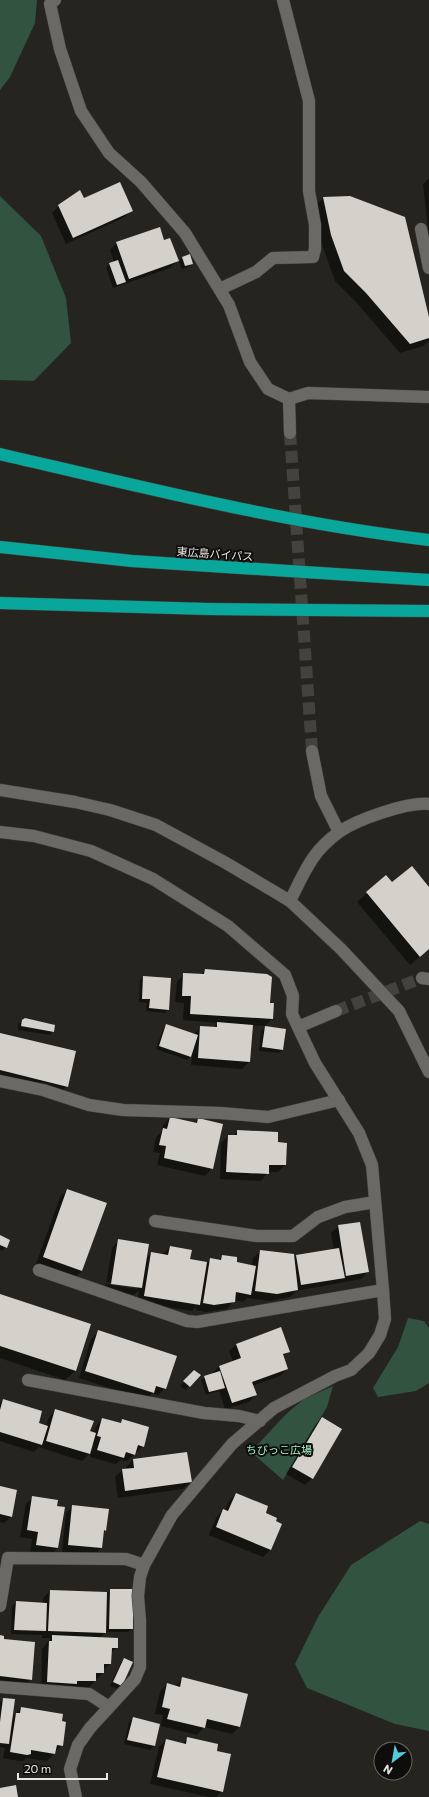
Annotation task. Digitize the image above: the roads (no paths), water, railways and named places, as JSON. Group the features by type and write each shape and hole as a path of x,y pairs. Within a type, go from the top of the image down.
{"highway":[{"path":"0,454 208,502 322,524 429,540"},
{"name":"東広島バイパス","path":"0,547 132,561 429,580"},
{"path":"0,603 208,610 429,611"}],"street":[{"path":"55,0 50,4 60,49 81,111 109,153 141,182 185,233 229,305 250,362 268,389 289,399 308,393 429,397"},
{"path":"220,289 256,272 273,258 313,257 315,249 315,225 309,191 309,101 283,0"},
{"path":"421,229 429,268"},
{"path":"289,399 290,433"},
{"path":"312,751 321,796 339,832"},
{"path":"0,790 103,808 156,825 226,863 290,901 341,949 399,1011 429,1072"},
{"path":"290,901 313,858 339,832 362,821 400,807 422,803 429,804"},
{"path":"0,832 34,836 91,851 153,879 228,926 285,975 292,996 292,1014 315,1063 359,1133 372,1165 383,1290 385,1319 380,1335 369,1353 351,1370 335,1376 274,1408 232,1444 172,1515 144,1565 140,1577 138,1596 140,1620 140,1667 134,1679 78,1745 70,1769 76,1797"},
{"path":"298,1027 336,1011"},
{"path":"0,1081 8,1081 43,1090 89,1105 123,1110 221,1113 268,1117 339,1100"},
{"path":"155,1221 257,1236 293,1236 318,1217 345,1207 375,1202"},
{"path":"39,1270 187,1321 197,1322 239,1313 383,1290"},
{"path":"28,1380 204,1413 239,1416 260,1421"},
{"path":"0,1601 8,1558 126,1558 144,1565"},
{"path":"0,1687 89,1694 109,1707"}],"tunnel":[{"path":"290,433 312,751"},
{"path":"336,1011 422,978"}],"park label":[{"name":"ちびっこ広場","path":"279,1450"}]}
